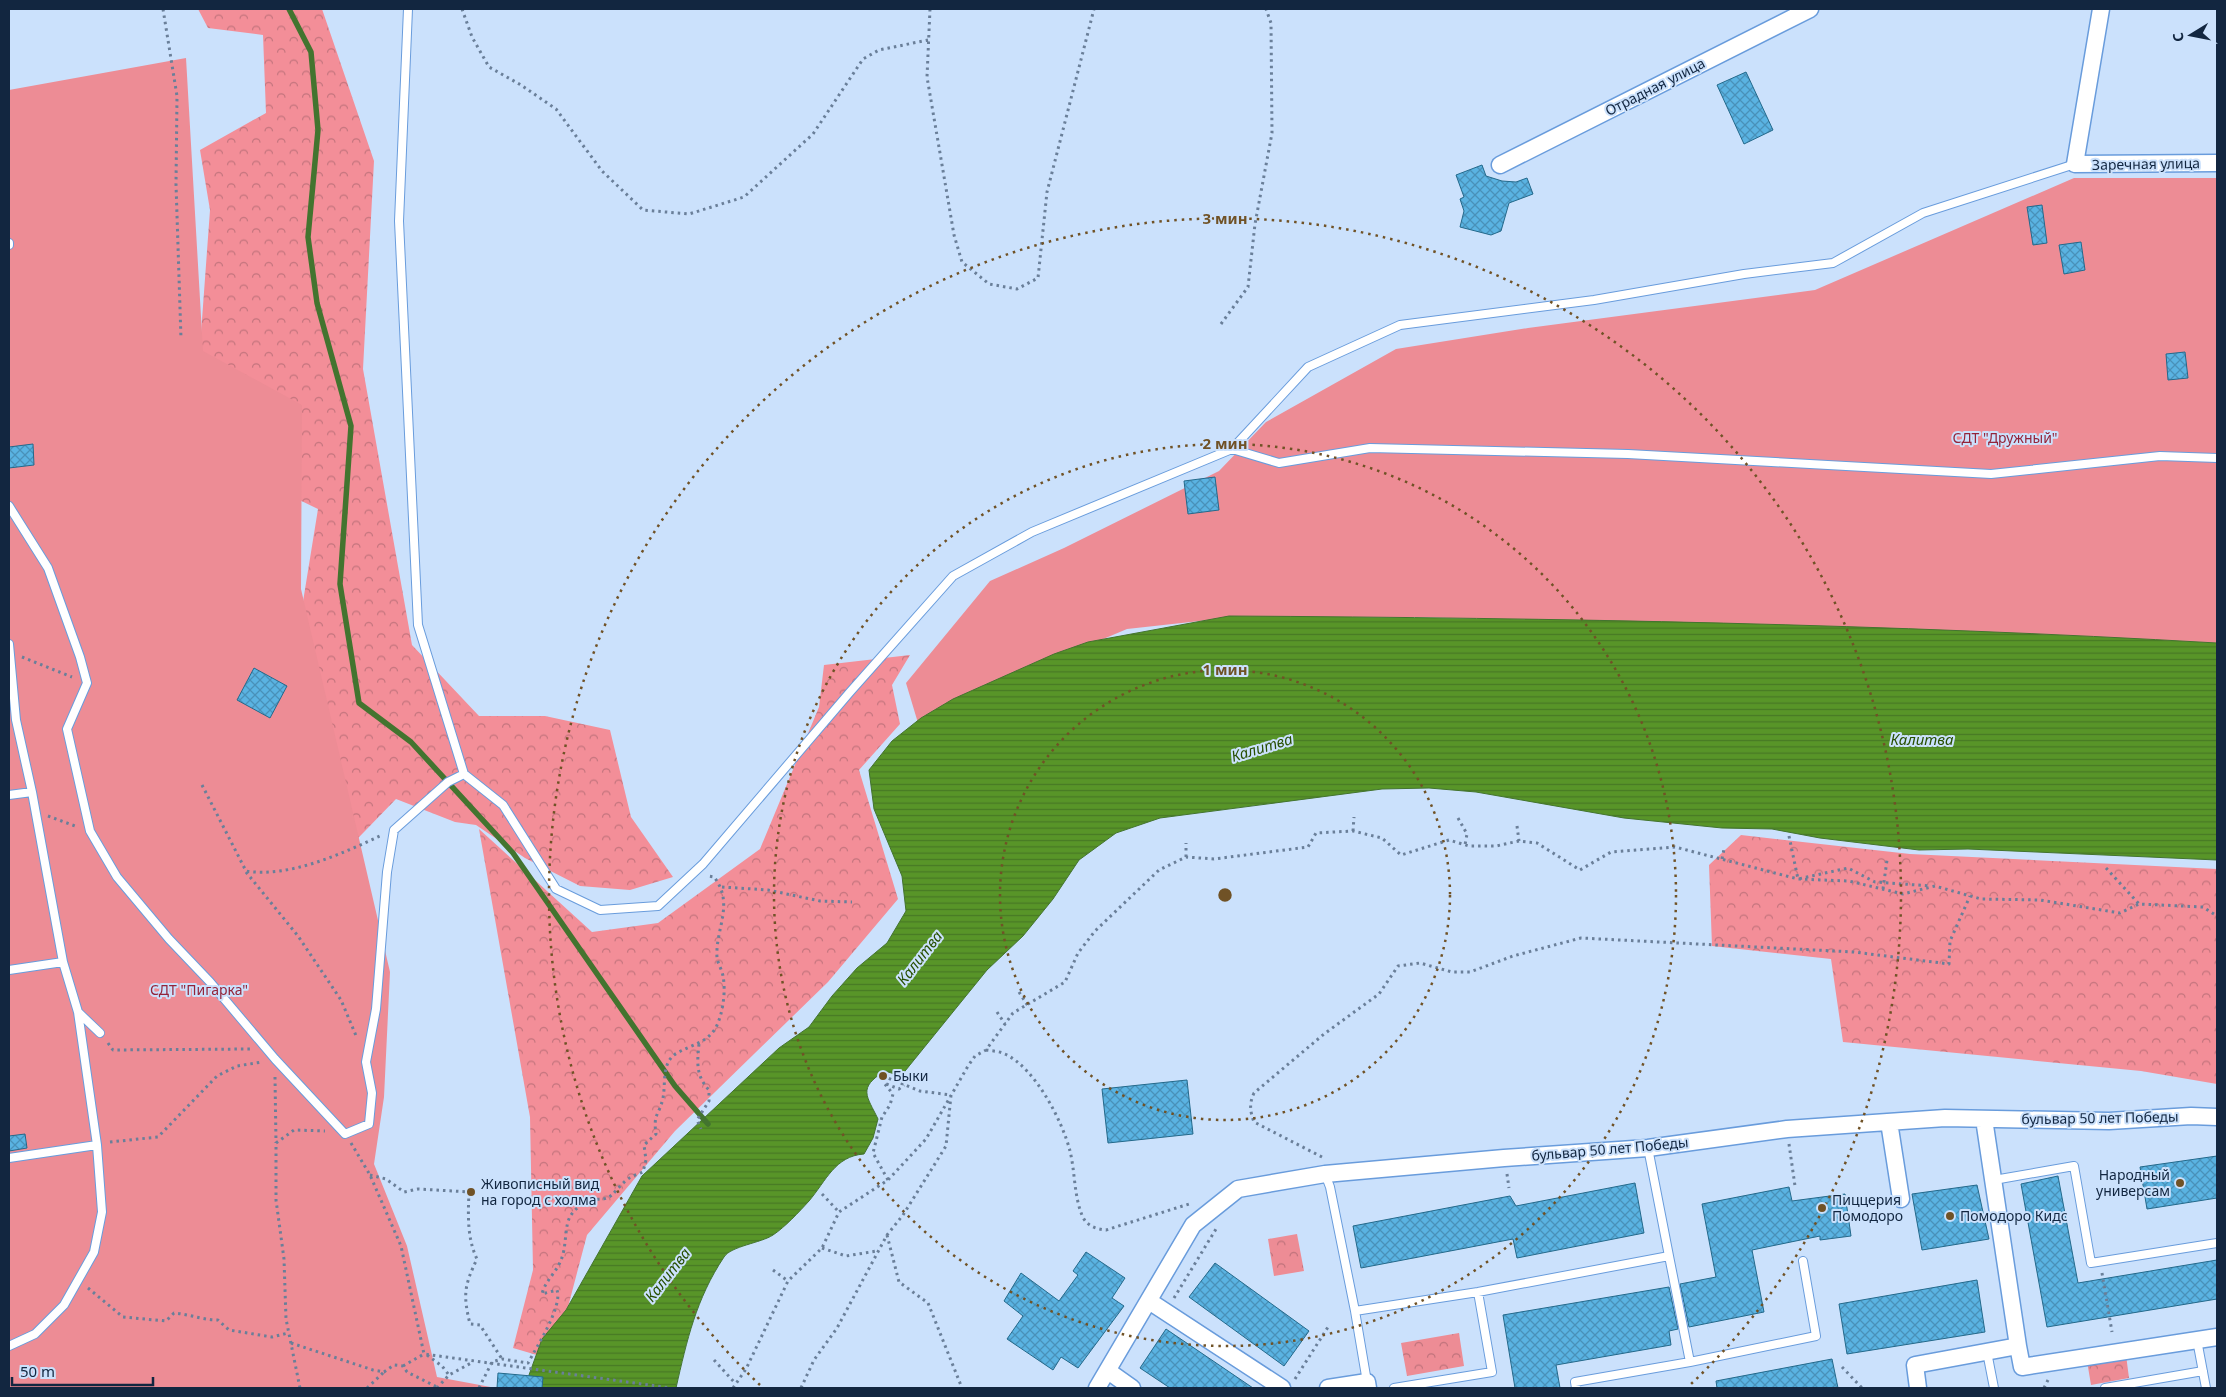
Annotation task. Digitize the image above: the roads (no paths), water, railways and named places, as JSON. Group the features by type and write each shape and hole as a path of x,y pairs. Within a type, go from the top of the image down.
{"street":[{"name":"Отрадная улица","path":"1500,165 1810,9"},
{"path":"2075,164 2101,9"},
{"name":"Заречная улица","path":"2075,164 2217,163"},
{"name":"бульвар 50 лет Победы","path":"1156,1306 1193,1225 1238,1189 1325,1166 1504,1158 1648,1148 1787,1129 1945,1118 2109,1121 2191,1116 2217,1117"},
{"path":"1984,1119 2022,1367 2217,1337"},
{"path":"1889,1122 1901,1199"},
{"path":"1097,1388 1156,1306 1288,1386"},
{"path":"1918,1388 1915,1365 2018,1346"},
{"path":"1108,1372 1132,1388"},
{"path":"1328,1388 1368,1385"}],"lane":[{"path":"408,9 400,221 418,625 464,774 503,805 556,889 600,910 658,906 703,864 850,692 953,576 1032,532 1232,449 1308,367 1400,325 1594,300 1744,274 1833,263 1923,212 2075,164"},
{"path":"1232,449 1279,463 1380,448 1628,454 1991,474 2160,456 2217,458"},
{"path":"9,506 48,568 87,682 67,729 90,831 117,877 275,1059 344,1134 369,1124 372,1093 366,1059 376,1009 387,872 394,830 448,782 464,774"},
{"path":"9,1346 35,1334 64,1305 94,1252 102,1212 97,1145 78,1012 63,962 32,792 16,720 10,648"},
{"path":"9,796 32,792"},
{"path":"9,970 63,962"},
{"path":"78,1012 100,1033"},
{"path":"9,1158 97,1145"},
{"path":"1648,1148 1690,1362"},
{"path":"1325,1166 1355,1311 1368,1385"},
{"path":"1994,1180 2074,1166 2091,1263 2217,1243"},
{"path":"1355,1311 1478,1292 1669,1256"},
{"path":"1576,1388 1575,1382 1690,1362 1816,1336 1803,1260"},
{"path":"1394,1388 1492,1372 1478,1292"},
{"path":"2198,1340 2206,1388"},
{"path":"1987,1352 1994,1388"},
{"path":"2105,1388 2203,1370"}],"water":[{"name":"Калитва","path":"1229,616 1723,623 2094,636 2217,643 2217,860 1968,849 1919,850 1820,838 1772,829 1722,828 1624,818 1476,792 1429,788 1382,789 1160,818 1116,833 1079,860 1053,899 1023,936 987,970 901,1076 885,1071 871,1082 867,1093 878,1119 873,1138 864,1154 846,1159 838,1164 809,1201 778,1232 768,1238 739,1247 724,1257 699,1304 676,1388 529,1388 529,1375 542,1339 566,1310 642,1176 779,1048 809,1027 832,996 857,968 887,943 906,911 902,876 874,809 869,770 892,741 921,718 953,699 1054,654 1088,642"}],"waterway":[{"path":"289,9 311,52 318,130 308,237 317,303 351,426 340,584 359,703 411,742 513,853 675,1086 708,1124"}],"place":[{"name":"Быки","path":"883,1076"},
{"name":"Народный универсам","path":"2180,1183"},
{"name":"Живописный вид на город с холма","path":"471,1192"},
{"name":"Пиццерия Помодоро","path":"1822,1208"},
{"name":"Помодоро Кидс","path":"1950,1216"}],"park label":[{"name":"СДТ \"Дружный\"","path":"2005,438"},
{"name":"СДТ \"Пигарка\"","path":"199,990"}]}
